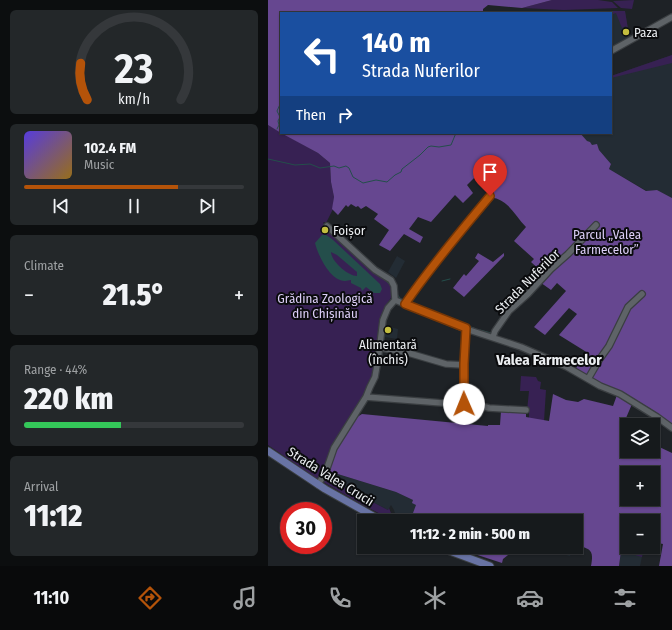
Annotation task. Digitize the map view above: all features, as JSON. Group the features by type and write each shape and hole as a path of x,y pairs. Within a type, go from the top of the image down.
{"main road":[{"name":"Strada Valea Crucii","path":"268,451 318,485 370,514"},
{"path":"458,554 490,566"}],"street":[{"path":"612,50 672,17"},
{"path":"405,304 426,274 490,196"},
{"name":"Strada Nuferilor","path":"493,337 509,311 528,294 539,280 573,250 596,225"},
{"path":"318,485 326,470 334,448 366,397 375,377 381,348 384,320 388,308 395,300 394,286 391,280 375,270 327,226"},
{"path":"588,379 609,346 628,306 642,294"},
{"path":"395,300 567,367 620,394 657,416 672,428"},
{"path":"464,404 466,328"},
{"path":"381,348 405,352 446,364 464,364"},
{"path":"366,397 526,410"}],"shaded area":[{"path":"535,11 559,12 536,12"},
{"path":"625,11 627,30 632,37 612,48 612,12 559,12"},
{"path":"672,55 672,198 657,190 647,191 609,169 611,164 599,150 597,145 592,146 581,134 612,134 612,76"},
{"path":"322,235 326,235 332,239 380,284 382,289 380,293 374,293 366,287 362,291 361,288 351,283 351,280 345,281 334,277 322,260 315,243","holes":["331,252 337,255 357,272 357,276 349,274 337,264"]},
{"path":"397,256 405,261 396,278 388,272"},
{"path":"386,326 398,329 397,339 385,337"},
{"path":"328,471 396,492 413,500 417,505 413,514 395,514 391,505 388,510 326,478"},
{"path":"621,554 643,554 640,566 619,566"}],"green space":[{"path":"268,0 552,0 522,8 488,5 483,9 483,12 280,12 280,132 268,125"},
{"path":"552,0 598,0 612,2 618,8 564,10 522,8"},
{"path":"634,0 632,9 621,8 613,1"},
{"path":"625,11 628,29 627,30 626,26 622,28 616,13 612,15 612,12 608,12"},
{"path":"672,55 672,63 612,78 612,76"},
{"name":"Grădina Zoologică din Chișinău","path":"268,125 280,132 280,134 284,134 318,153 330,163 331,182 334,197 333,209 326,223 323,223 387,279 392,285 393,295 386,305 381,318 375,370 366,392 330,451 326,466 320,476 317,479 268,445"},
{"name":"Parcul „Valea Farmecelor”","path":"283,134 581,134 592,145 597,144 599,150 611,164 609,169 646,191 657,190 672,198 672,424 626,394 592,379 576,368 588,353 559,335 577,314 569,308 545,335 534,327 566,291 557,283 551,290 537,280 543,273 531,262 534,259 514,241 526,227 504,202 494,198 494,181 481,171 467,185 473,193 463,203 455,195 431,222 418,217 409,229 423,237 420,243 404,234 390,251 379,245 389,230 374,219 378,214 366,206 361,209 358,206 356,207 351,204 348,207 346,205 338,215 332,209 334,197 331,182 330,163 318,153"},
{"path":"478,253 493,262 504,253 504,256 464,297 453,288 464,274 466,276 479,261 475,258"},
{"path":"521,376 536,377 538,381 541,382 540,389 546,390 544,421 529,421 529,412 527,411 529,391 520,391"},
{"path":"553,394 566,400 578,402 584,399 613,406 617,395 632,404 626,418 620,418 620,458 660,458 660,447 672,453 672,566 659,566 663,544 660,543 660,514 620,514 621,554 619,566 591,566 592,553 588,549 583,547 583,514 413,514 416,505 412,503 413,500 396,492 328,471 334,452 357,417 362,414 488,426 500,425 501,411 526,412 526,417 549,421"},
{"path":"328,471 326,478 388,510 389,508 391,514 380,514 323,482"},
{"path":"474,554 508,554 503,559 502,563"},
{"path":"632,554 643,554 642,557"}],"waterway":[{"path":"280,104 277,111 280,117"},
{"path":"277,129 280,117"},
{"path":"268,159 295,165 310,164 320,168 334,166 339,168 346,166 349,168 353,177 363,183 376,180 387,182 401,172 402,169 428,147 451,145 456,134"},
{"path":"442,281 450,279"},
{"path":"387,282 390,285"},
{"path":"397,294 400,298"},
{"path":"416,305 432,312"},
{"path":"467,326 474,328"},
{"path":"480,330 491,333"}],"place":[{"name":"Paza","path":"626,32"},
{"name":"Foișor","path":"325,230"},
{"name":"Alimentară (închis)","path":"388,330"}],"district":[{"name":"Valea Farmecelor","path":"549,360"}],"route":[{"path":"464,404 466,328 405,304 426,274 490,196"}]}
